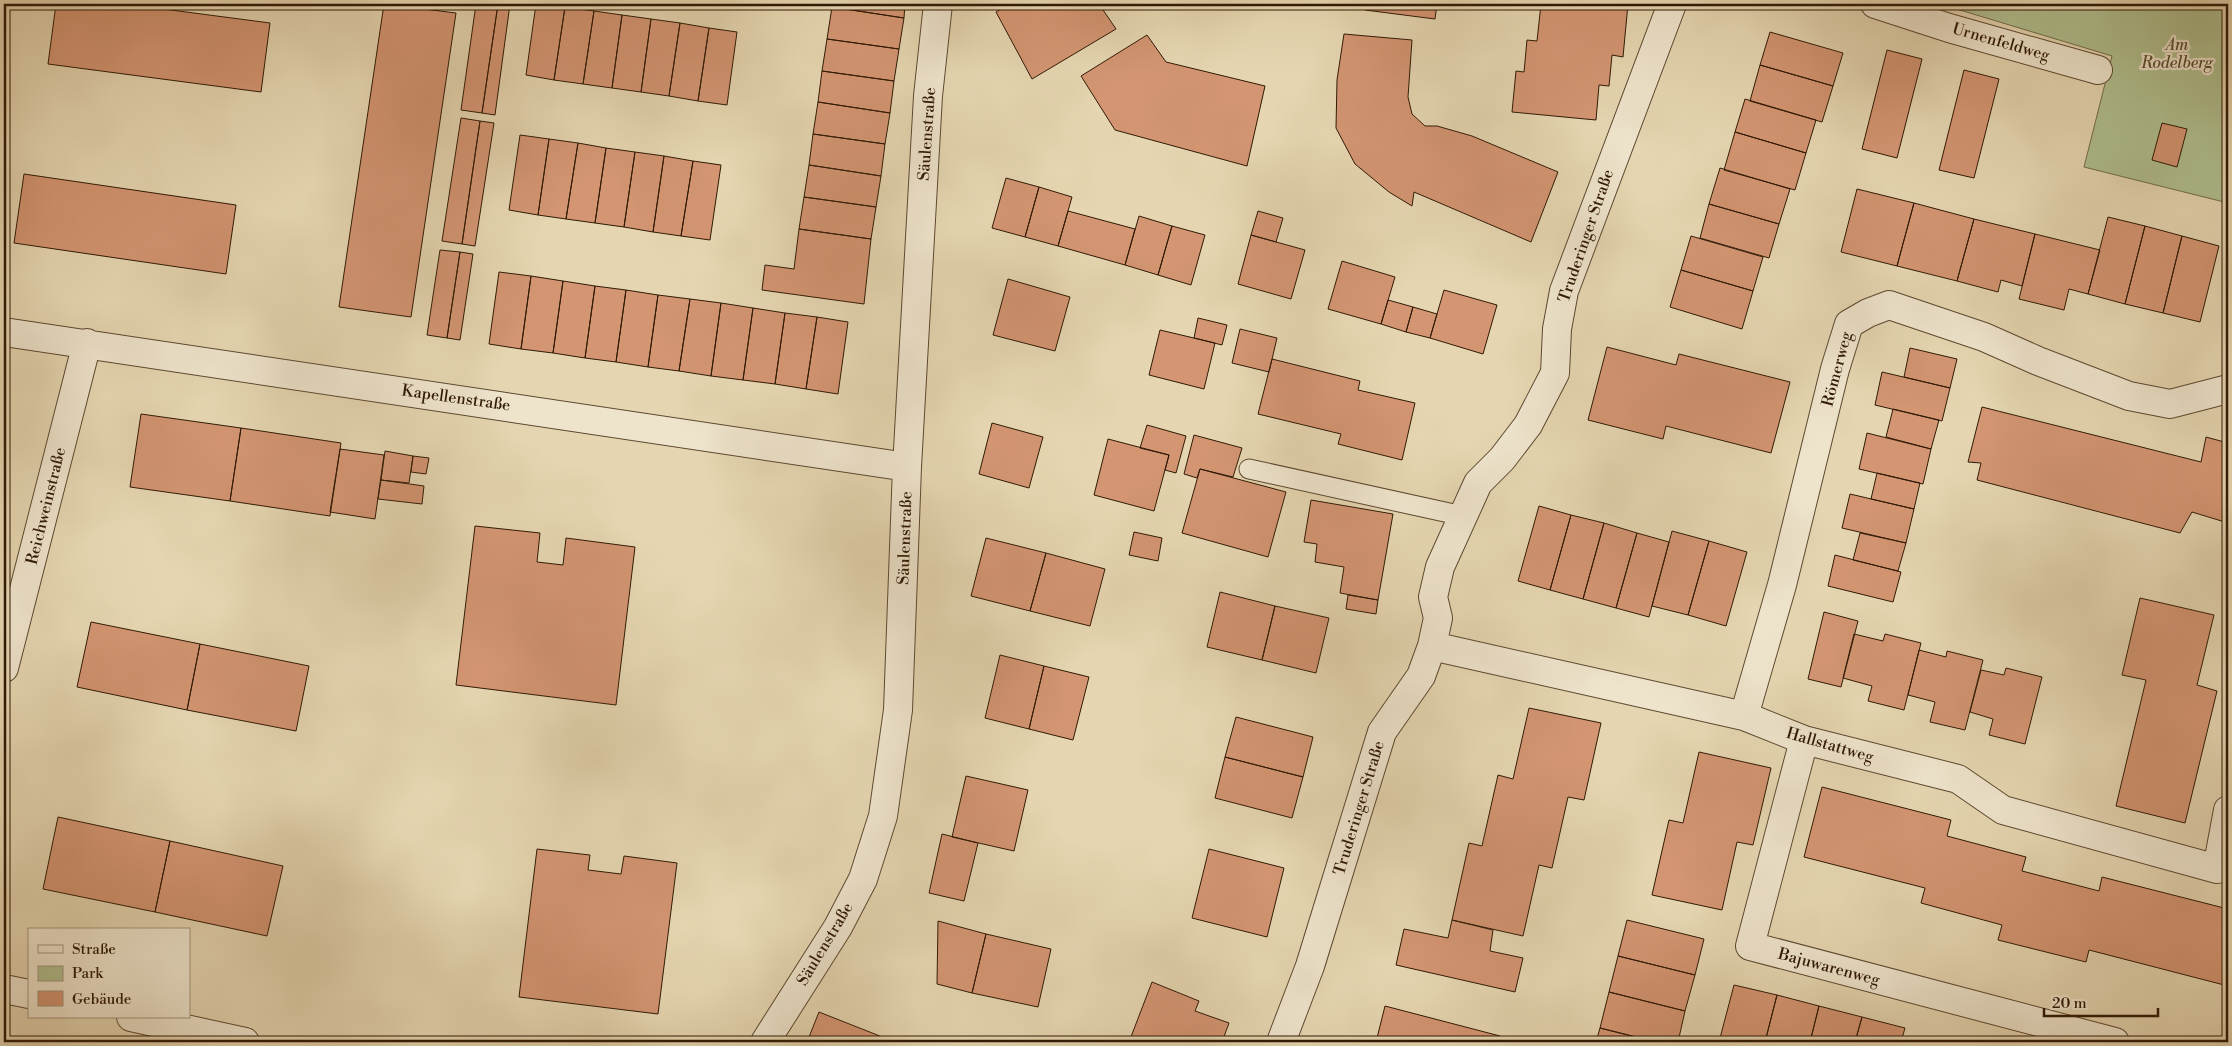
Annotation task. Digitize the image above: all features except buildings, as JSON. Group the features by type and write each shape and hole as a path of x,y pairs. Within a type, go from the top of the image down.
{"street":[{"name":"Säulenstraße","path":"765,1042 838,927 863,879 883,816 898,710 907,467 928,96 938,4"},
{"name":"Truderinger Straße","path":"1281,1042 1310,966 1382,732 1421,676 1432,646 1438,618 1433,597 1440,567 1478,483 1502,459 1528,425 1555,373 1557,329 1564,290 1672,4"},
{"name":"Urnenfeldweg","path":"1875,4 1949,28 2098,70"},
{"name":"Römerweg","path":"1744,716 1793,544 1848,324 1868,313 1889,306 1984,336 2038,361 2130,396 2170,404 2228,389"},
{"name":"Kapellenstraße","path":"4,332 907,467"},
{"name":"Reichweinstraße","path":"4,668 88,344"},
{"name":"Hallstattweg","path":"1432,646 1744,716 1804,740 1958,779 2003,810 2222,871 2228,810"},
{"name":"Bajuwarenweg","path":"1804,740 1750,946 2115,1042"},
{"path":"4,989 28,994"},
{"path":"136,1018 245,1042"}],"lane":[{"path":"1249,469 1463,516"}],"green space":[{"name":"Am Rodelberg","path":"1940,4 2228,4 2228,203 2084,167 2112,56"}]}
